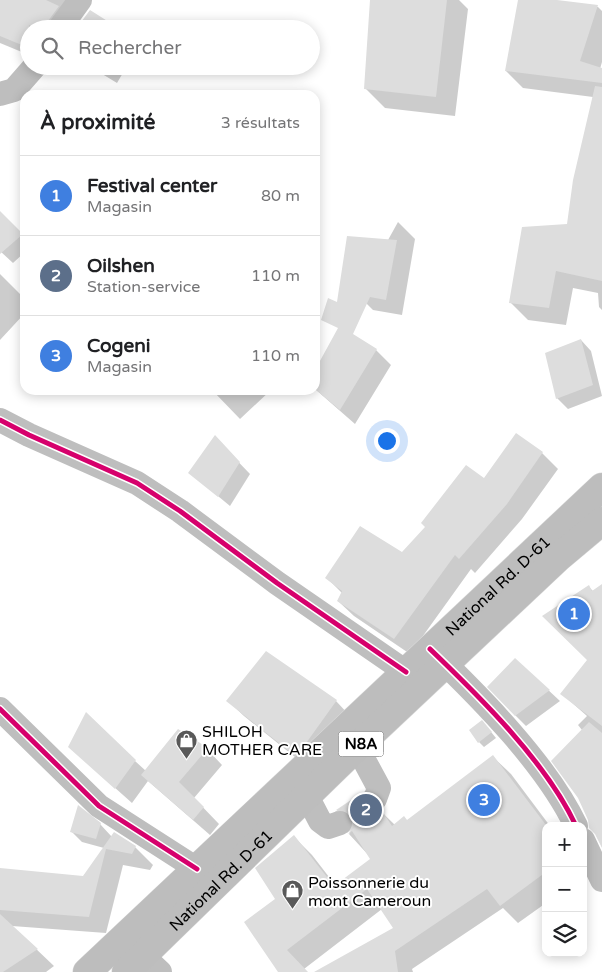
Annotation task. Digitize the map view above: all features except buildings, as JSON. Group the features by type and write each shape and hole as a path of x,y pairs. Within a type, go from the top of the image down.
{"highway":[{"name":"National Rd. D-61","path":"143,967 307,796 357,747 438,657 602,488"},
{"name":"National Rd. D-61","path":"86,972 406,672 438,657 602,521"}],"street":[{"path":"66,20 80,0"},
{"path":"0,94 14,90 27,75"},
{"path":"0,420 29,435 137,483 180,511 277,583 406,672"},
{"path":"438,657 532,756 569,810 574,822"},
{"path":"0,709 99,806 197,869"},
{"path":"357,747 379,788 375,799"},
{"path":"307,796 320,821 328,827 340,823"},
{"path":"587,848 602,880"}],"tunnel":[{"path":"340,823 375,799"}],"cycle path":[{"path":"0,420 29,435 137,483 180,511 277,583 406,672"},
{"path":"430,649 491,709 511,732 548,779 574,822"},
{"path":"0,709 99,806 197,869"}],"place":[{"name":"Festival center","path":"574,614"},
{"name":"SHILOH MOTHER CARE","path":"186,759"},
{"name":"Cogeni","path":"484,800"},
{"name":"Oilshen","path":"366,810"},
{"name":"Poissonnerie du mont Cameroun","path":"292,910"}]}
